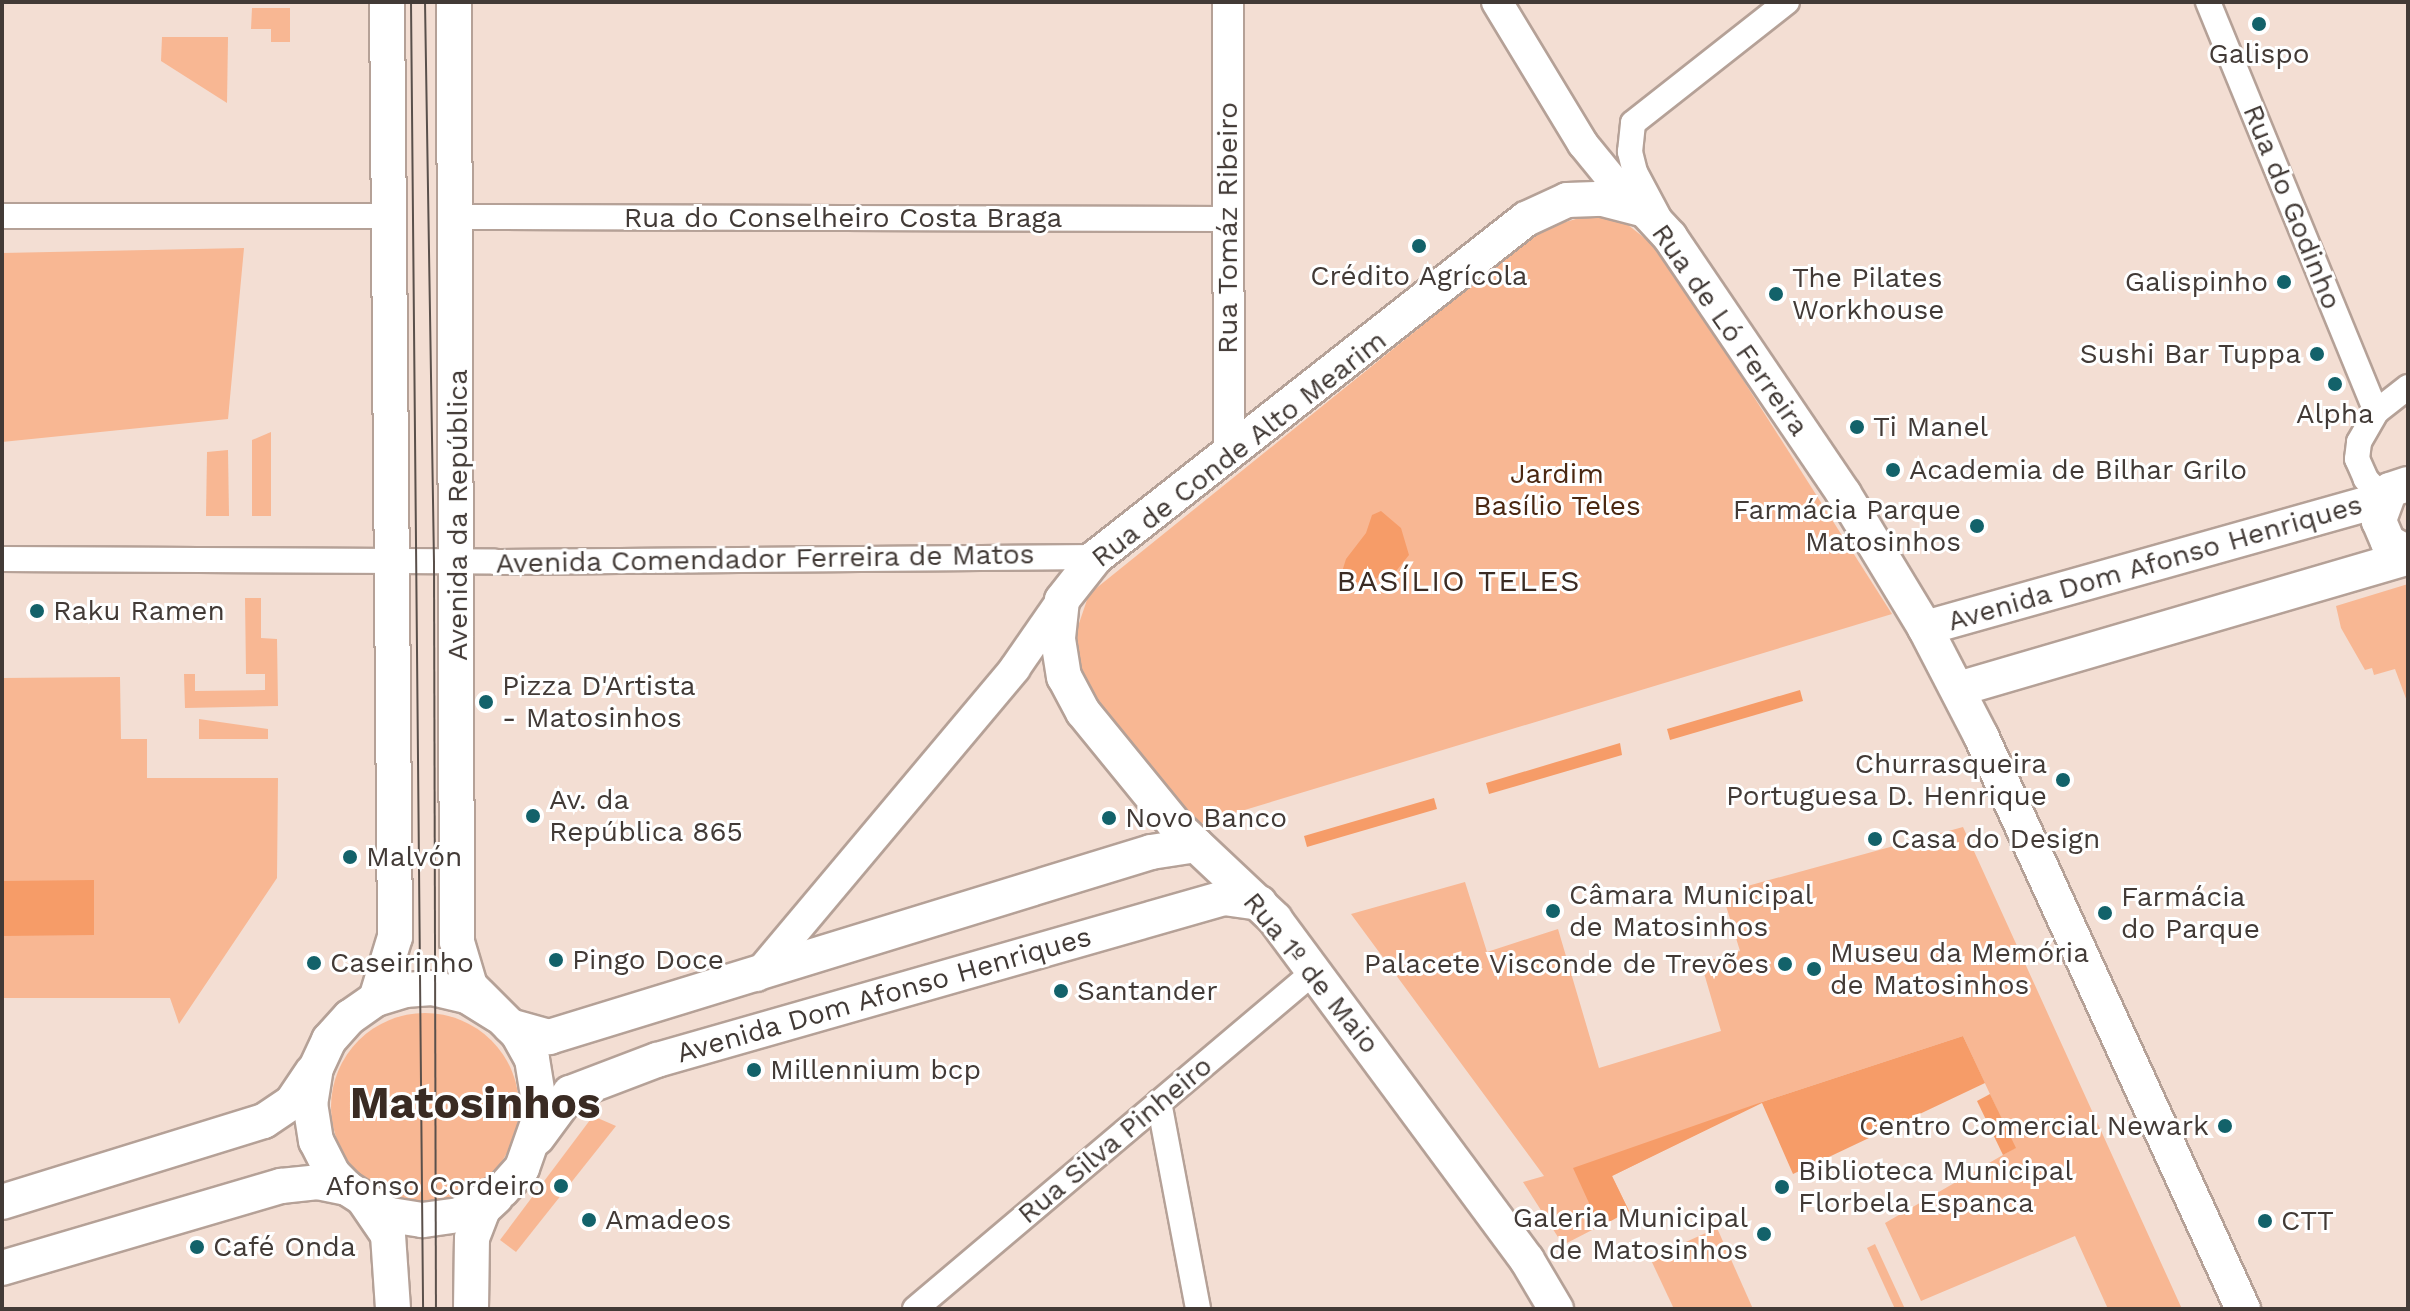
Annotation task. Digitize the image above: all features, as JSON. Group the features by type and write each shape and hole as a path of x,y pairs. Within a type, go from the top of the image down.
{"main road":[{"path":"376,999 395,937 387,2"},
{"name":"Avenida da República","path":"454,2 458,217 457,942 470,986 504,1020 532,1059 540,1086 535,1142 502,1190 482,1205 435,1220 389,1215 354,1193 316,1141 310,1105 316,1068 329,1040 350,1017 376,999 432,988 467,996 504,1020"},
{"name":"Rua de Conde Alto Mearim","path":"1062,600 1096,557 1526,219 1567,200 1632,204"},
{"name":"Rua de Ló Ferreira","path":"1632,204 1670,237 1844,494 1925,628 1958,689 2243,1309"},
{"name":"Avenida Dom Afonso Henriques","path":"1925,628 2396,491"},
{"name":"Avenida Dom Afonso Henriques","path":"2396,491 2382,532 2408,555"},
{"name":"Avenida Dom Afonso Henriques","path":"1958,689 2408,555"},
{"name":"Rua 1º de Maio","path":"1062,600 1060,658 1072,695 1196,845 1260,903 1315,971 1527,1260 1556,1309"},
{"name":"Avenida Dom Afonso Henriques","path":"504,1020 549,1037 757,976 1151,852 1196,845"},
{"name":"Avenida Dom Afonso Henriques","path":"535,1142 570,1093 644,1064 1224,898 1260,903"},
{"path":"2,1202 264,1121 292,1102 316,1068"},
{"path":"2,1268 281,1186 318,1182 354,1193 388,1235 393,1309"},
{"path":"471,1309 472,1238 483,1209 502,1190"}],"street":[{"name":"Rua Tomáz Ribeiro","path":"1228,2 1229,453"},
{"name":"Rua de Ló Ferreira","path":"1497,2 1583,144 1632,204"},
{"path":"1670,237 1635,172 1630,152 1633,123 1787,2"},
{"name":"Rua do Godinho","path":"2208,2 2376,412"},
{"path":"2,216 390,216"},
{"name":"Rua do Conselheiro Costa Braga","path":"458,217 1228,219"},
{"path":"2396,491 2366,479 2357,459 2359,442 2376,412 2408,387"},
{"path":"2376,412 2408,411"},
{"name":"Avenida Comendador Ferreira de Matos","path":"2,559 459,562 1096,557"},
{"name":"Rua de Conde Alto Mearim","path":"757,976 1015,668 1062,600"},
{"name":"Rua Silva Pinheiro","path":"915,1309 1315,971"},
{"path":"1159,1102 1198,1309"}],"green space":[{"path":"252,8 290,8 290,42 271,42 271,29 251,29"},
{"path":"162,37 228,37 227,103 161,61"},
{"name":"Jardim Basílio Teles","path":"1586,216 1623,221 1661,251 1892,614 1195,825 1083,687 1073,641 1089,594 1542,229"},
{"path":"244,248 228,419 2,442 2,253"},
{"path":"271,432 271,516 252,516 252,440"},
{"path":"228,450 229,516 206,516 207,452"},
{"path":"2408,584 2408,704 2395,669 2374,675 2372,668 2365,670 2341,628 2336,606"},
{"path":"245,598 261,598 261,638 277,639 278,706 185,708 184,674 195,674 195,691 265,690 265,674 246,674"},
{"path":"120,677 121,739 147,739 147,778 278,778 277,878 179,1024 170,998 2,998 2,678"},
{"path":"199,719 268,729 268,739 199,739"},
{"path":"1963,827 2182,1309 2108,1309 2075,1236 1921,1301 1885,1223 2015,1148 1963,1036 1762,1102 1612,1176 1629,1211 1563,1245 1523,1182 1544,1176 1351,914 1465,882 1487,952 1558,929 1599,1068 1721,1031 1701,963 1740,951 1722,893"},
{"path":"425,1013 461,1021 491,1041 511,1071 519,1107 511,1143 491,1173 461,1193 425,1201 389,1193 359,1173 339,1143 331,1107 339,1071 359,1041 389,1021"},
{"path":"593,1116 616,1126 516,1252 500,1240"},
{"path":"1717,1228 1753,1309 1674,1309 1650,1258"},
{"path":"1875,1244 1905,1309 1895,1309 1867,1248"}],"shaded area":[{"path":"1381,511 1401,528 1409,555 1393,575 1349,584 1341,575 1346,559 1366,533 1372,515"},
{"path":"1800,690 1803,701 1670,740 1667,729"},
{"path":"1620,743 1622,755 1489,794 1486,783"},
{"path":"1434,798 1437,809 1307,847 1304,836"},
{"path":"94,880 94,935 2,936 2,881"},
{"path":"1963,1036 1985,1083 1793,1174 1762,1103 1612,1176 1629,1211 1600,1227 1573,1168 1762,1102"},
{"path":"1990,1094 2016,1148 2003,1155 1977,1101"}],"tram line":[{"path":"411,2 423,1309"},
{"path":"425,2 434,562 436,1309"}],"place":[{"name":"Galispo","path":"2259,24"},
{"name":"Crédito Agrícola","path":"1419,246"},
{"name":"Galispinho","path":"2284,282"},
{"name":"The Pilates Workhouse","path":"1776,294"},
{"name":"Sushi Bar Tuppa","path":"2317,354"},
{"name":"Alpha","path":"2335,384"},
{"name":"Ti Manel","path":"1857,427"},
{"name":"Academia de Bilhar Grilo","path":"1893,470"},
{"name":"Farmácia Parque Matosinhos","path":"1977,526"},
{"name":"Raku Ramen","path":"37,611"},
{"name":"Pizza D'Artista - Matosinhos","path":"486,702"},
{"name":"Churrasqueira Portuguesa D. Henrique","path":"2063,780"},
{"name":"Av. da República 865","path":"533,816"},
{"name":"Novo Banco","path":"1109,818"},
{"name":"Casa do Design","path":"1875,839"},
{"name":"Malvón","path":"350,857"},
{"name":"Câmara Municipal de Matosinhos","path":"1553,911"},
{"name":"Farmácia do Parque","path":"2105,913"},
{"name":"Pingo Doce","path":"556,960"},
{"name":"Caseirinho","path":"314,963"},
{"name":"Palacete Visconde de Trevões","path":"1785,964"},
{"name":"Museu da Memória de Matosinhos","path":"1814,969"},
{"name":"Santander","path":"1061,991"},
{"name":"Millennium bcp","path":"754,1070"},
{"name":"Centro Comercial Newark","path":"2225,1126"},
{"name":"Afonso Cordeiro","path":"561,1186"},
{"name":"Biblioteca Municipal Florbela Espanca","path":"1782,1187"},
{"name":"Amadeos","path":"589,1220"},
{"name":"CTT","path":"2265,1221"},
{"name":"Galeria Municipal de Matosinhos","path":"1764,1234"},
{"name":"Café Onda","path":"197,1247"}],"district":[{"name":"BASÍLIO TELES","path":"1459,581"},
{"name":"Matosinhos","path":"475,1103"}]}
